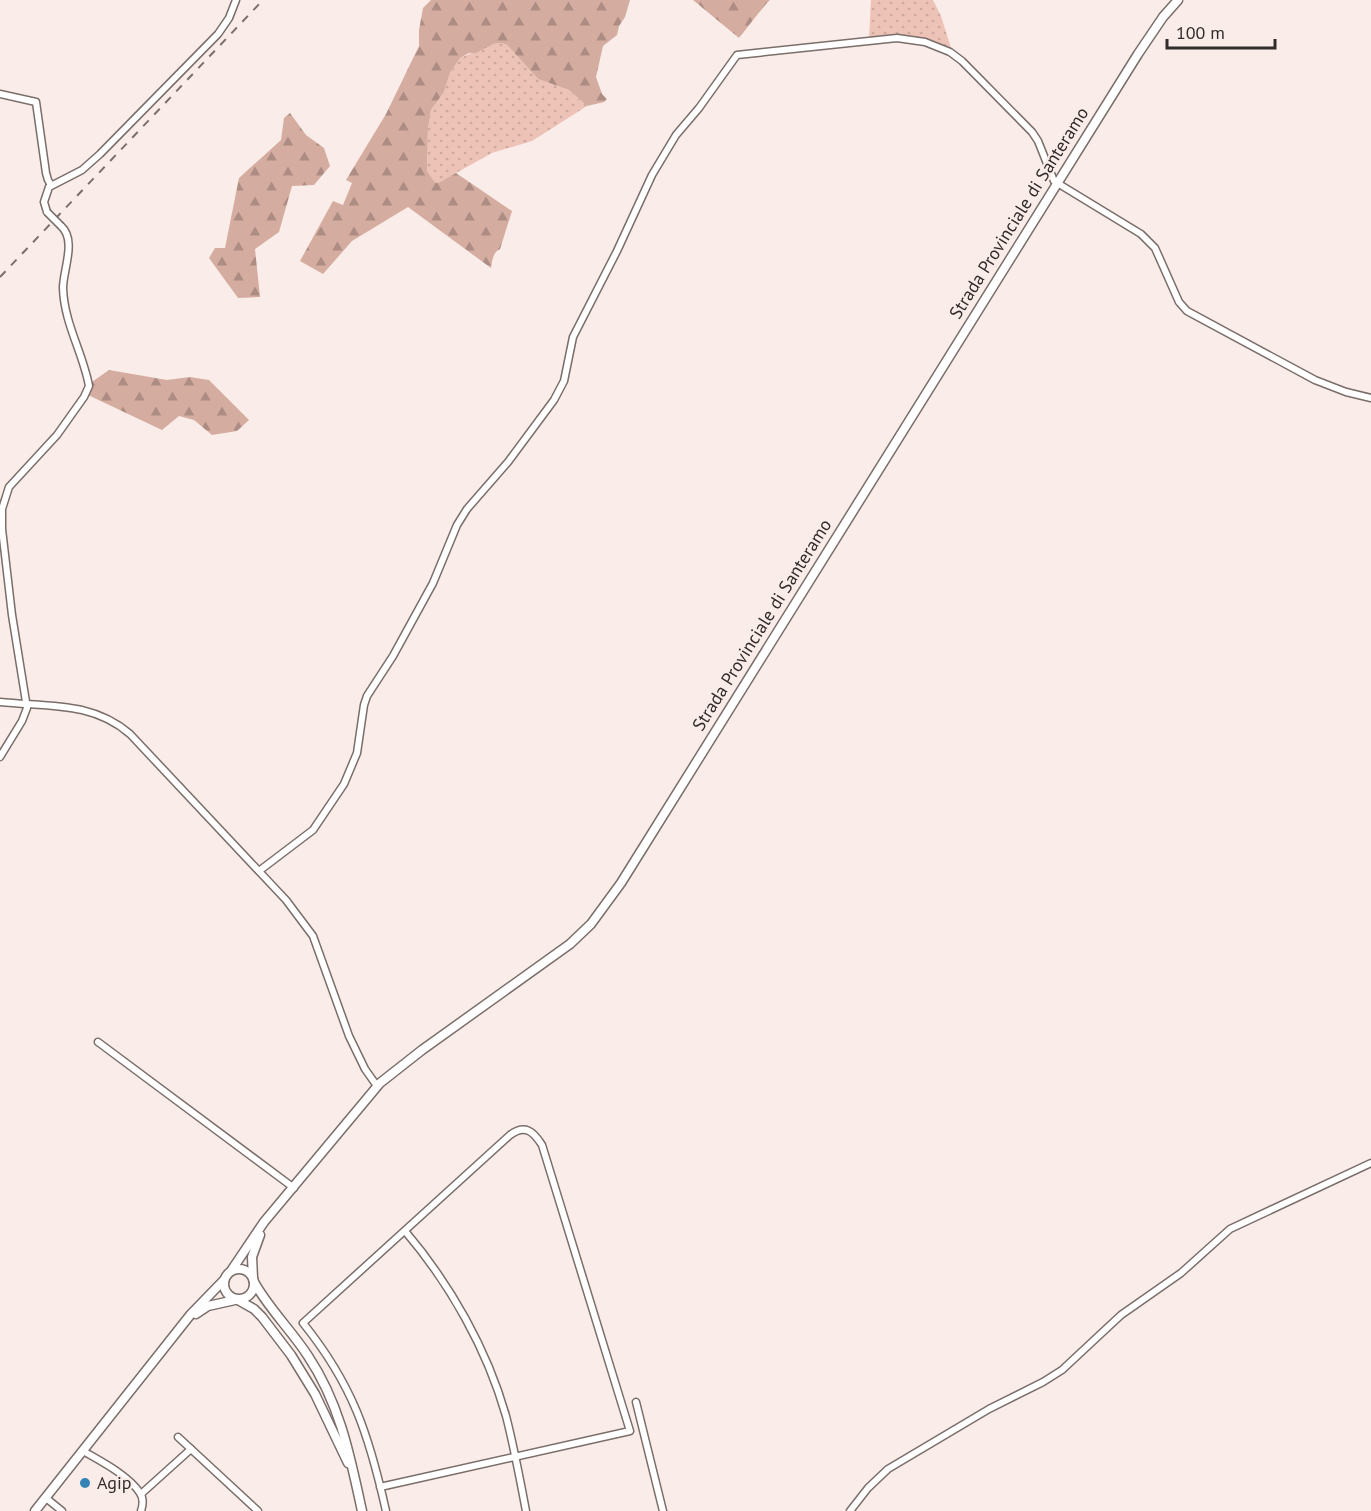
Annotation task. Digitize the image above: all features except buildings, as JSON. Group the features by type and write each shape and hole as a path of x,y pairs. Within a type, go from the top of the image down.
{"main road":[{"name":"Strada Provinciale di Santeramo","path":"292,1190 377,1086 392,1072 570,944 600,914 1148,39 1178,0"},
{"path":"35,1511 197,1306 224,1280 244,1254 256,1232 292,1190"},
{"path":"169,1344 200,1310 219,1302 237,1300 250,1295 254,1280 252,1257 256,1242 292,1190"},
{"path":"231,1271 241,1269 250,1274 309,1357 326,1387 344,1432 362,1511"},
{"path":"224,1280 224,1290 227,1294 254,1309 291,1355 315,1394 354,1473"}],"street":[{"path":"0,757 26,713 27,705 12,615 1,515 9,487 57,435 84,397 89,386 67,314 63,284 67,234 62,225 47,212 44,202 47,190 51,184 82,170 100,154 218,34 236,0"},
{"path":"259,872 313,830 344,784 357,753 367,696 393,656 433,583 457,525 467,509 508,462 554,400 564,381 573,337 652,175 676,135 699,108 737,55 891,38 925,42 955,55 1022,119 1038,141 1054,181 1098,206 1150,242 1160,255 1179,302 1187,311 1315,380 1346,392 1371,398"},
{"path":"0,94 36,102 46,174 51,184"},
{"path":"0,702 80,709 102,715 130,734 286,900 313,936 349,1036 365,1069 377,1086"},
{"path":"98,1042 292,1190"},
{"path":"380,1487 630,1431 542,1145 537,1137 525,1129 518,1129 510,1135 303,1323 339,1374 357,1408 370,1446 380,1487 386,1511"},
{"path":"850,1511 868,1488 888,1469 989,1409 1062,1370 1121,1315 1181,1273 1230,1229 1371,1163"},
{"path":"405,1231 423,1252 470,1326 498,1393 515,1456 526,1511"},
{"path":"636,1402 663,1511"},
{"path":"178,1437 258,1511"},
{"path":"141,1494 191,1449"},
{"path":"83,1451 115,1470 141,1494 143,1501 141,1511"},
{"path":"46,1498 63,1511"}],"shaded area":[{"path":"871,0 933,0 941,16 951,48 906,35 869,38"},
{"path":"493,44 507,45 538,79 569,90 587,106 532,141 492,153 440,182 434,183 427,171 431,110 444,92 450,73 460,58"}],"green space":[{"path":"431,0 630,0 617,35 603,46 596,77 602,94 607,99 604,102 587,106 569,90 538,79 507,45 502,43 493,44 460,58 450,73 444,92 431,110 427,171 435,183 456,173 512,211 500,249 494,254 491,268 408,207 352,241 323,274 300,261 333,201 343,205 352,183 346,180 386,114 419,46 423,8"},
{"path":"693,0 770,0 739,38"},
{"path":"290,113 306,135 324,148 330,166 314,185 292,186 279,232 255,249 260,297 238,298 209,258 215,248 225,248 239,178 281,140 284,118"},
{"path":"109,370 167,380 190,377 209,380 249,420 237,431 212,435 194,420 179,416 162,430 88,395 89,384"}],"railway":[{"path":"0,277 263,0"}],"place":[{"name":"Agip","path":"85,1483"}]}
